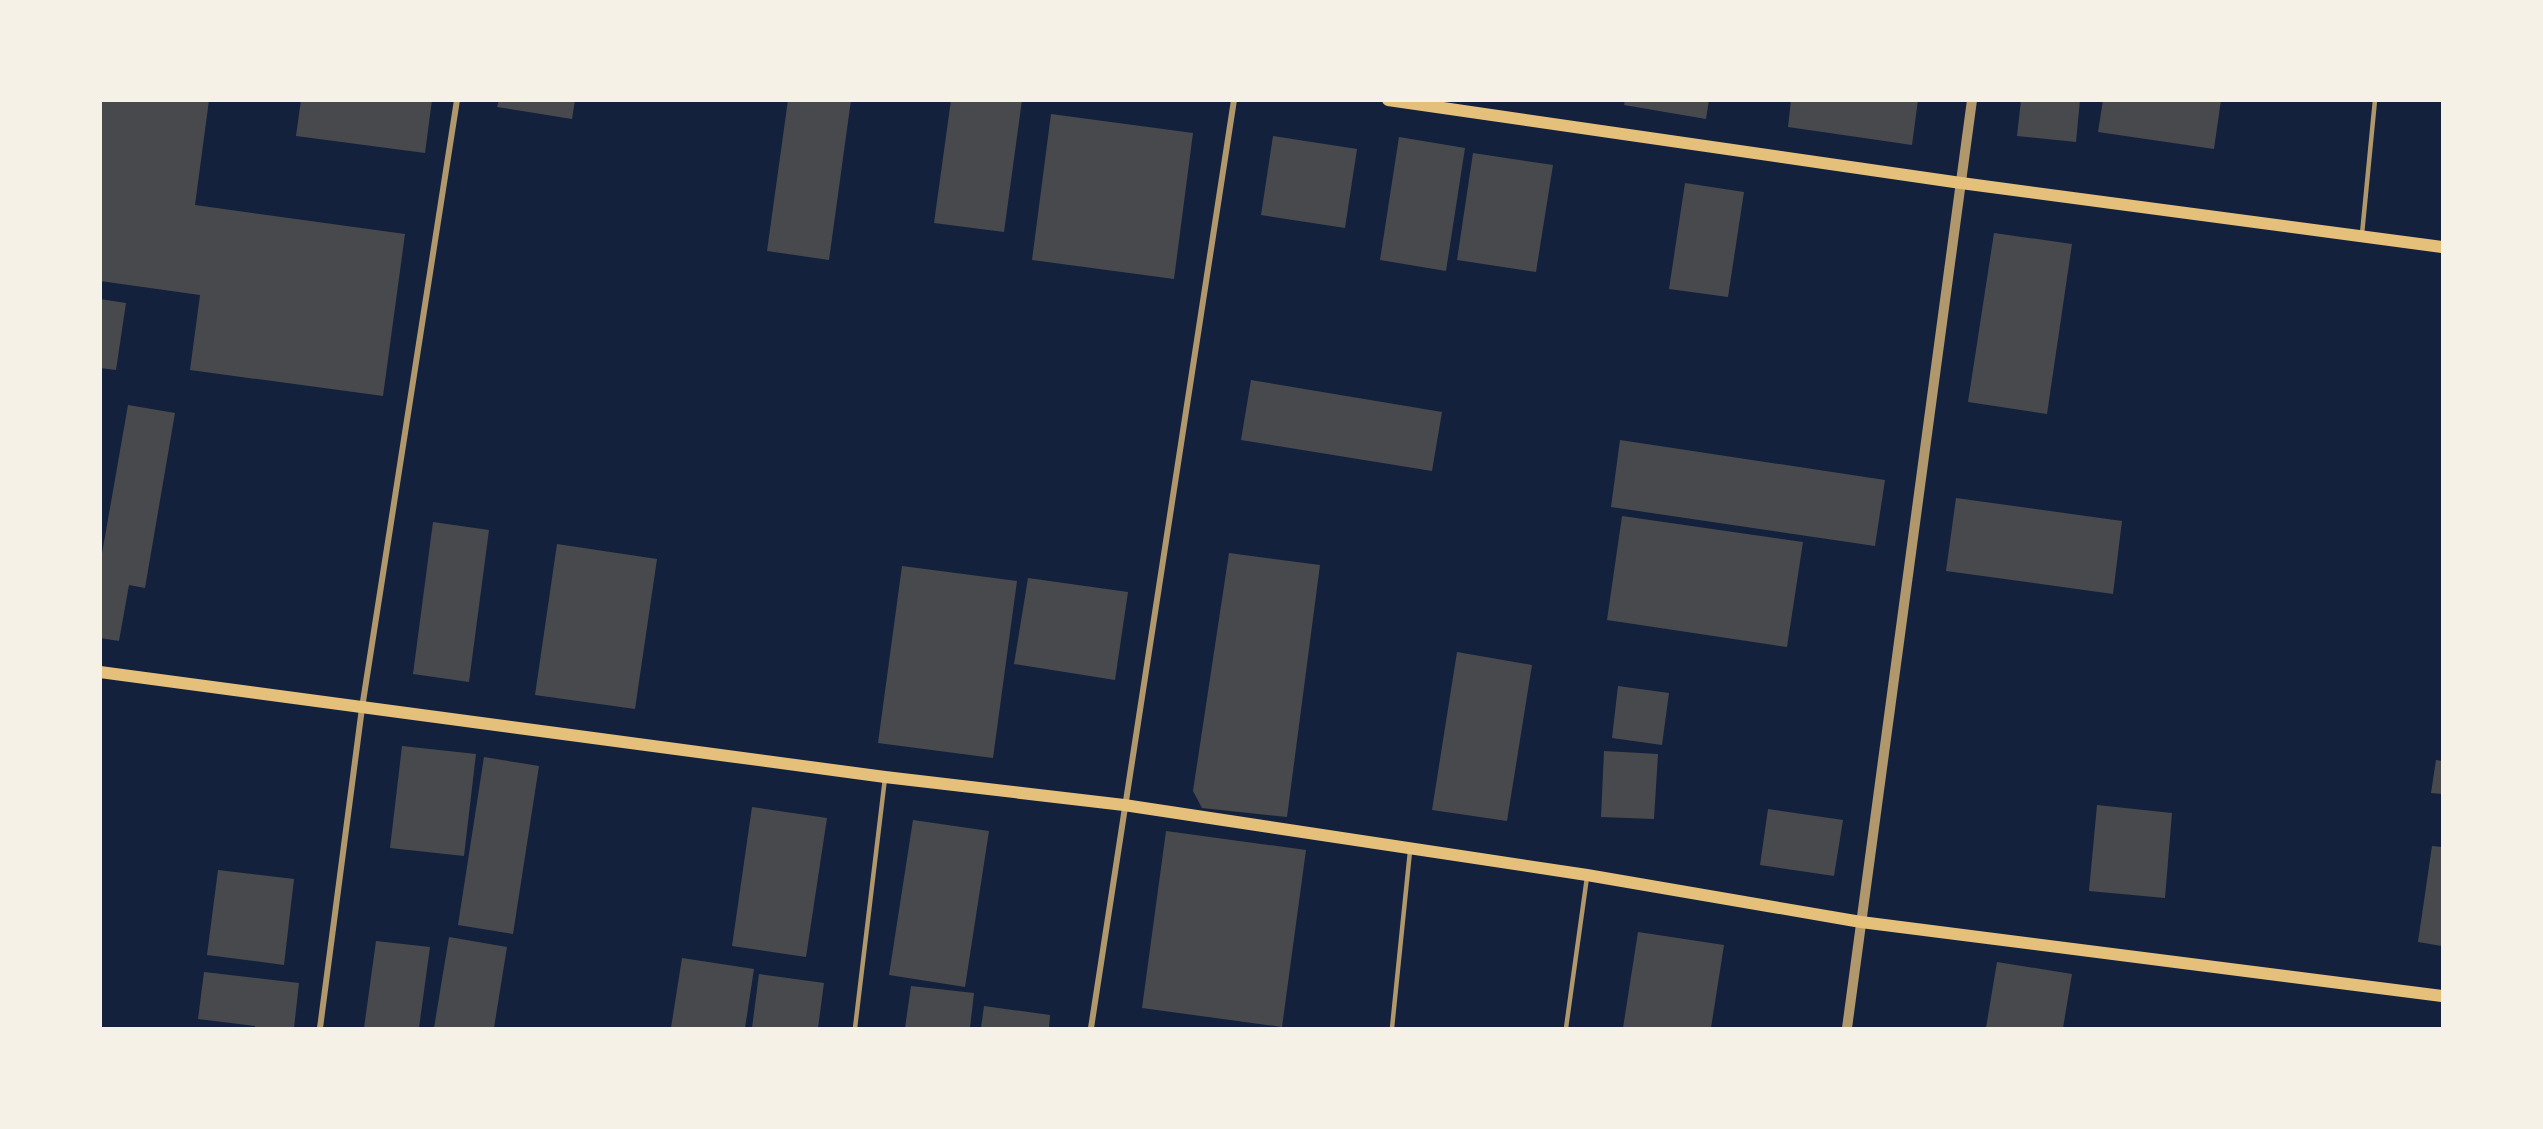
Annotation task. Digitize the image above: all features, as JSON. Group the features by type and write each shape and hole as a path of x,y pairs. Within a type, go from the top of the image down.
{"main road":[{"path":"1388,100 1961,183 2362,234 2442,247"},
{"path":"100,672 885,777 1124,805 1587,875 1861,922 2442,996"}],"street":[{"path":"320,1029 362,708 457,100"},
{"path":"1091,1029 1234,100"},
{"path":"1847,1029 1972,100"}],"lane":[{"path":"2362,234 2375,100"},
{"path":"855,1029 885,777"},
{"path":"1392,1029 1411,848"},
{"path":"1566,1029 1587,875"}],"building":[{"path":"100,100 209,100 195,205 405,234 383,396 190,370 200,295 100,281"},
{"path":"301,100 432,100 425,153 296,136"},
{"path":"499,100 575,100 572,119 497,107"},
{"path":"788,100 851,100 829,260 767,251"},
{"path":"951,100 1022,100 1004,232 934,223"},
{"path":"1625,100 1709,100 1706,119 1624,105"},
{"path":"1791,100 1918,100 1912,145 1788,127"},
{"path":"2021,100 2080,100 2076,142 2017,136"},
{"path":"2103,100 2221,100 2214,149 2098,132"},
{"path":"1051,114 1193,133 1174,279 1032,260"},
{"path":"1273,136 1357,149 1345,228 1261,215"},
{"path":"1399,137 1465,148 1446,271 1380,260"},
{"path":"1473,153 1553,165 1536,272 1457,260"},
{"path":"1685,183 1744,192 1728,297 1669,289"},
{"path":"1994,233 2072,244 2047,414 1968,402"},
{"path":"100,299 126,303 116,370 100,368"},
{"path":"1251,380 1442,412 1432,471 1241,440"},
{"path":"128,405 175,413 145,588 129,585 119,641 100,638 100,565"},
{"path":"1620,440 1885,480 1875,546 1611,507"},
{"path":"1956,498 2122,521 2113,594 1946,571"},
{"path":"1622,516 1803,542 1787,647 1607,620"},
{"path":"433,522 489,530 469,682 413,674"},
{"path":"557,544 657,559 635,709 535,695"},
{"path":"1229,553 1320,565 1287,817 1202,808 1193,791"},
{"path":"902,566 1017,581 993,758 878,743"},
{"path":"1028,578 1128,592 1115,680 1014,664"},
{"path":"1457,652 1532,665 1507,821 1432,810"},
{"path":"1618,686 1669,693 1662,745 1612,738"},
{"path":"402,746 476,754 464,856 390,848"},
{"path":"1604,751 1658,754 1654,819 1601,817"},
{"path":"484,757 539,766 513,934 458,925"},
{"path":"2436,760 2442,761 2442,794 2431,793"},
{"path":"2097,805 2172,813 2165,898 2089,891"},
{"path":"752,807 827,818 806,957 732,946"},
{"path":"1768,809 1843,820 1834,876 1760,865"},
{"path":"913,820 989,831 965,987 889,975"},
{"path":"1166,831 1306,850 1282,1027 1142,1008"},
{"path":"2432,846 2442,847 2442,946 2418,942"},
{"path":"218,870 294,879 284,965 207,955"},
{"path":"1638,932 1724,945 1711,1028 1623,1028"},
{"path":"449,937 507,947 494,1028 434,1028"},
{"path":"376,941 430,947 419,1028 364,1028"},
{"path":"682,958 754,969 745,1028 671,1028"},
{"path":"1997,962 2072,974 2063,1028 1986,1028"},
{"path":"204,972 299,983 294,1028 255,1028 255,1026 198,1019"},
{"path":"759,974 824,983 818,1028 752,1028"},
{"path":"911,986 974,993 970,1028 905,1028"},
{"path":"984,1006 1050,1015 1049,1028 981,1028"}]}
